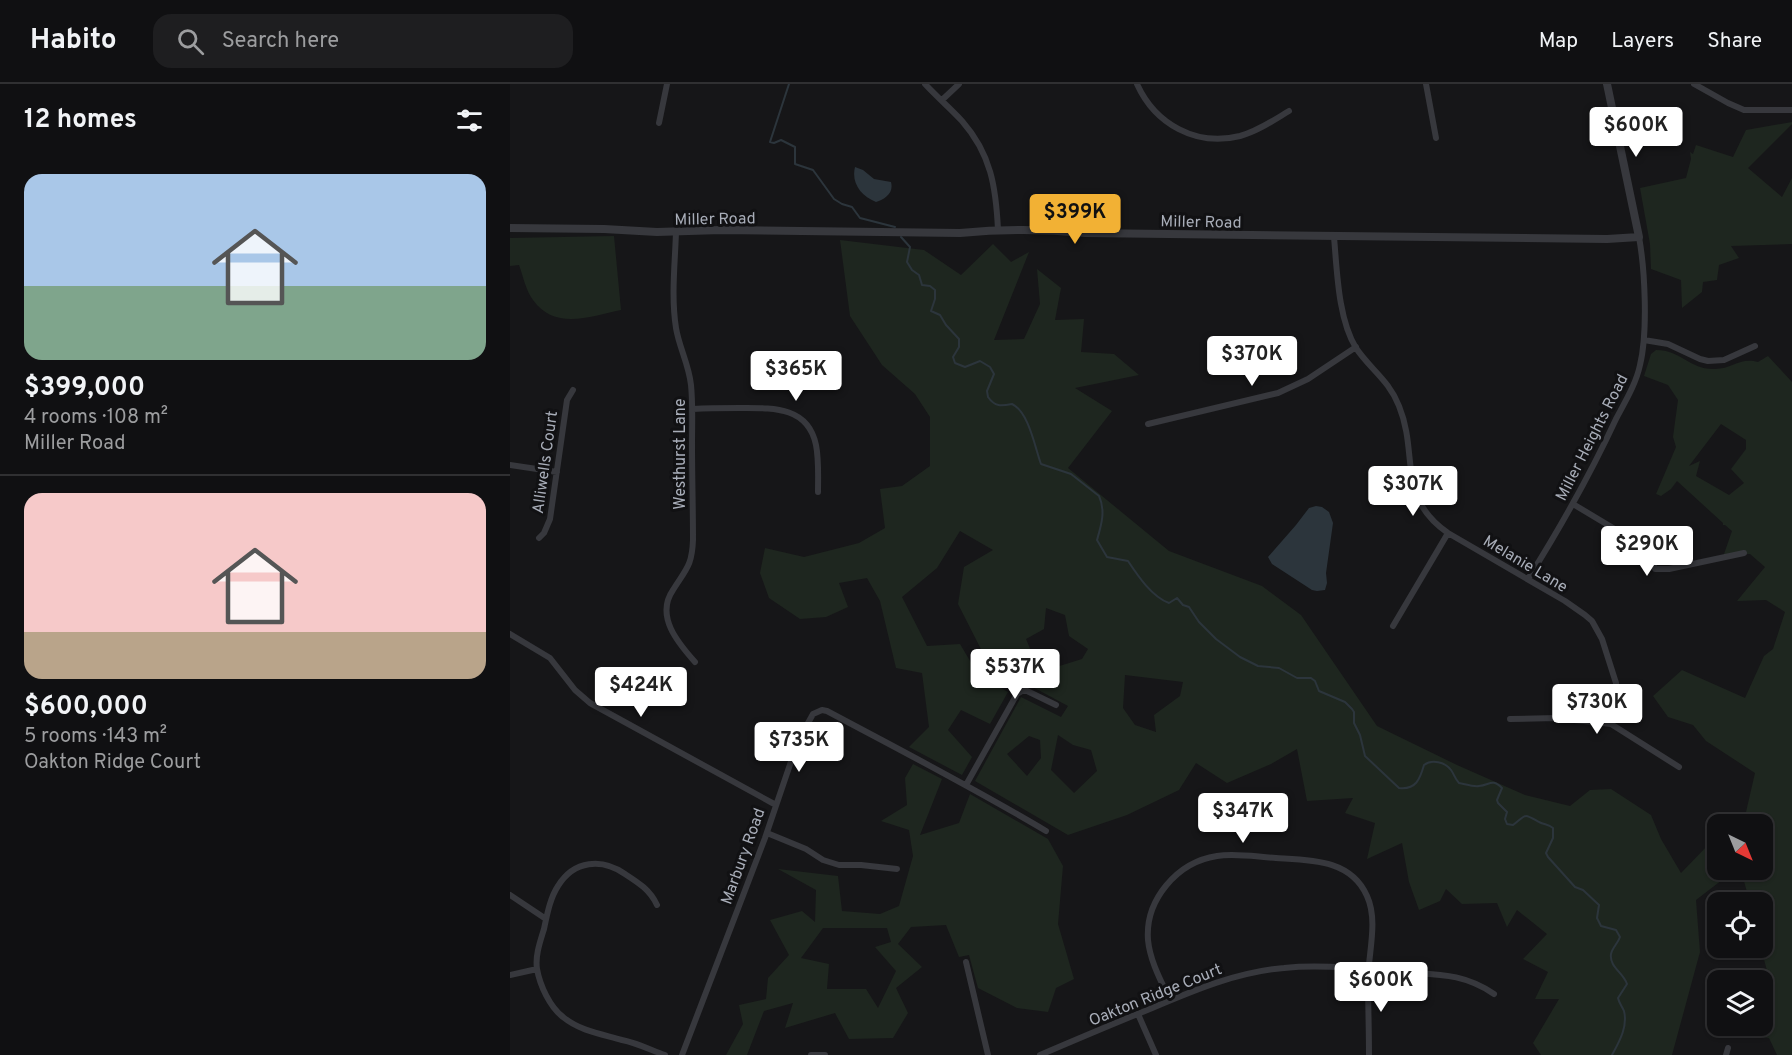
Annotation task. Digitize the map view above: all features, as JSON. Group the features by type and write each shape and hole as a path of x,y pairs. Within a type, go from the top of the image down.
{"street":[{"path":"659,123 667,84"},
{"path":"925,84 963,123 981,146 990,166 997,202 998,230"},
{"path":"942,100 959,84"},
{"path":"1137,84 1144,98 1164,121 1183,131 1204,137 1240,136 1290,111"},
{"path":"1426,84 1436,138"},
{"path":"1694,84 1744,110 1792,110"},
{"name":"Miller Heights Road","path":"1527,579 1599,457 1637,376 1641,360 1644,340 1643,261 1610,85"},
{"name":"Miller Road","path":"510,228 594,228 676,232 998,230 1334,237 1607,239 1639,237"},
{"name":"Westhurst Lane","path":"676,232 675,315 680,345 690,374 693,409 692,556 686,572 670,594 666,609 672,633 695,662"},
{"name":"Melanie Lane","path":"1334,237 1345,320 1356,347 1395,396 1404,423 1412,482 1418,500 1430,518 1448,533 1585,615 1598,630 1616,683 1616,698 1611,724"},
{"path":"1644,340 1668,344 1700,359 1717,362 1736,356 1755,346"},
{"path":"1148,424 1278,393 1308,379 1356,347"},
{"name":"Alliwells Court","path":"539,538 550,519 567,400 573,390"},
{"path":"693,409 777,408 799,417 810,429 816,445 818,492"},
{"path":"510,465 557,472"},
{"path":"1573,504 1643,546 1649,553 1655,569 1670,569 1744,553"},
{"path":"1393,626 1448,533"},
{"path":"510,634 550,658 574,690 590,703 776,805"},
{"path":"986,671 1056,705"},
{"path":"966,785 1017,694 1024,690"},
{"name":"Marbury Road","path":"682,1055 767,833 798,741 809,717 817,711 827,711 966,785 1046,831"},
{"path":"1510,719 1556,718 1611,724 1679,767"},
{"path":"767,833 806,849 823,860 839,865 897,869"},
{"path":"1170,1000 1150,952 1148,930 1158,897 1172,879 1193,864 1214,856 1236,855 1320,861 1332,864 1356,879 1366,893 1371,910 1369,1055"},
{"path":"657,905 649,890 614,867 594,863 575,869 562,879 554,893 538,950 537,969 553,1007 570,1022 587,1030 665,1055"},
{"path":"510,895 546,919"},
{"path":"966,962 988,1055"},
{"name":"Oakton Ridge Court","path":"1040,1055 1215,983 1265,970 1303,967 1459,977 1494,994"},
{"path":"510,975 537,969"},
{"path":"1138,1014 1156,1055"},
{"path":"811,1055 825,1055"}],"shaded area":[{"path":"1792,122 1748,168 1782,197 1792,178 1792,244 1731,246 1739,258 1719,265 1717,280 1703,282 1702,292 1682,308 1681,280 1651,269 1650,244 1640,188 1686,178 1691,159 1690,152 1693,154 1696,145 1733,157 1746,130"},
{"path":"855,167 874,179 891,182 892,186 888,195 876,202 862,193 854,178"},
{"path":"614,236 621,310 574,319 552,315 542,310 533,300 519,265 510,266 510,238"},
{"path":"840,240 924,250 961,275 993,244 1011,262 1029,252 994,340 1024,339 1040,304 1037,269 1061,288 1055,320 1084,319 1081,352 1114,354 1139,375 1075,388 1112,411 1068,468 1169,551 1262,586 1301,615 1377,726 1525,795 1570,806 1590,790 1611,789 1651,815 1661,839 1681,873 1707,846 1707,880 1722,880 1696,900 1700,952 1672,1055 1541,1055 1533,1043 1559,999 1535,999 1548,972 1523,959 1547,934 1517,910 1507,927 1497,903 1462,904 1446,889 1440,901 1419,910 1409,882 1402,843 1367,859 1375,823 1345,813 1353,798 1307,801 1297,749 1271,764 1227,783 1196,763 1179,790 1127,815 1068,835 975,781 1021,697 1061,717 1068,706 988,663 958,604 964,567 993,550 960,531 937,568 902,597 927,646 960,644 979,676 1008,692 990,724 961,710 948,730 972,757 962,775 909,747 929,727 922,673 896,668 880,601 867,578 839,583 848,607 826,617 800,619 769,598 760,573 765,548 804,557 859,543 885,528 880,489 902,486 930,466 930,417 915,394 882,365 850,316","holes":["1046,608 1065,615 1069,636 1088,649 1082,659 1040,672 1026,639 1044,629","1125,675 1183,682 1180,696 1154,715 1156,732 1135,725 1123,708","1058,735 1073,745 1091,750 1097,771 1074,793 1051,770","1029,736 1040,740 1041,758 1027,776 1007,754"]},
{"path":"1656,350 1672,353 1697,366 1713,369 1725,368 1746,361 1758,362 1768,356 1792,382 1792,1055 1777,1055 1769,1038 1750,1036 1773,1036 1773,1002 1775,1001 1773,970 1767,970 1764,958 1773,958 1773,892 1747,892 1744,881 1722,880 1773,880 1773,814 1746,814 1755,773 1706,741 1693,725 1668,717 1653,696 1682,670 1745,698 1764,656 1773,649 1785,612 1766,600 1737,601 1765,567 1750,554 1724,554 1732,531 1677,481 1661,496 1656,494 1676,447 1673,437 1678,400 1668,385 1644,376 1651,354","holes":["1721,424 1746,440 1746,449 1731,469 1744,483 1729,495 1696,476 1700,461 1689,466"]},
{"path":"1316,506 1329,512 1333,523 1326,573 1327,583 1325,590 1317,591 1272,564 1268,557 1309,508"},
{"path":"913,764 942,779 920,835 959,823 970,794 1048,839 1063,866 1058,924 1074,979 1056,988 1048,1012 1017,1008 978,988 969,955 959,957 946,925 911,927 898,944 922,967 896,988 908,1013 893,1038 849,1039 835,1013 785,1028 793,1003 764,1011 747,1055 726,1055 743,1024 739,1005 766,999 768,978 789,955 770,920 802,911 815,922 816,890 778,869 838,876 842,911 880,914 899,906 913,856 909,830 881,821 907,805 905,778","holes":["823,928 887,928 891,942 875,947 896,971 878,1008 866,989 827,989 829,964 801,958"]}],"waterway":[{"path":"789,84 770,142 781,140 795,147 795,164 813,170 834,199 852,207 860,218 895,227"},
{"path":"901,237 910,247 907,262 912,270 919,275 922,285 930,286 935,290 931,311 940,315 959,339 959,347 953,357 955,363 965,367 980,361 990,367 994,374 987,391 988,397 998,405 1012,404 1023,414 1041,464 1071,474 1099,496 1102,513 1097,540 1107,557 1128,561 1157,596 1169,603 1177,598 1183,605 1189,607 1199,622 1216,639 1240,657 1258,666 1279,668 1297,678 1311,678 1315,681 1319,691 1345,702 1354,712 1354,723 1360,735 1365,756 1399,788 1410,787 1419,779 1424,765 1438,762 1448,767 1459,783 1472,786 1493,783 1499,785 1502,788 1497,800 1507,812 1505,819 1507,824 1513,825 1527,816 1553,828 1553,838 1546,853 1548,857 1575,887 1583,890 1599,905 1597,918 1601,926 1616,930 1620,937 1611,959 1627,984 1618,998 1624,1011 1625,1023 1612,1055"}]}
